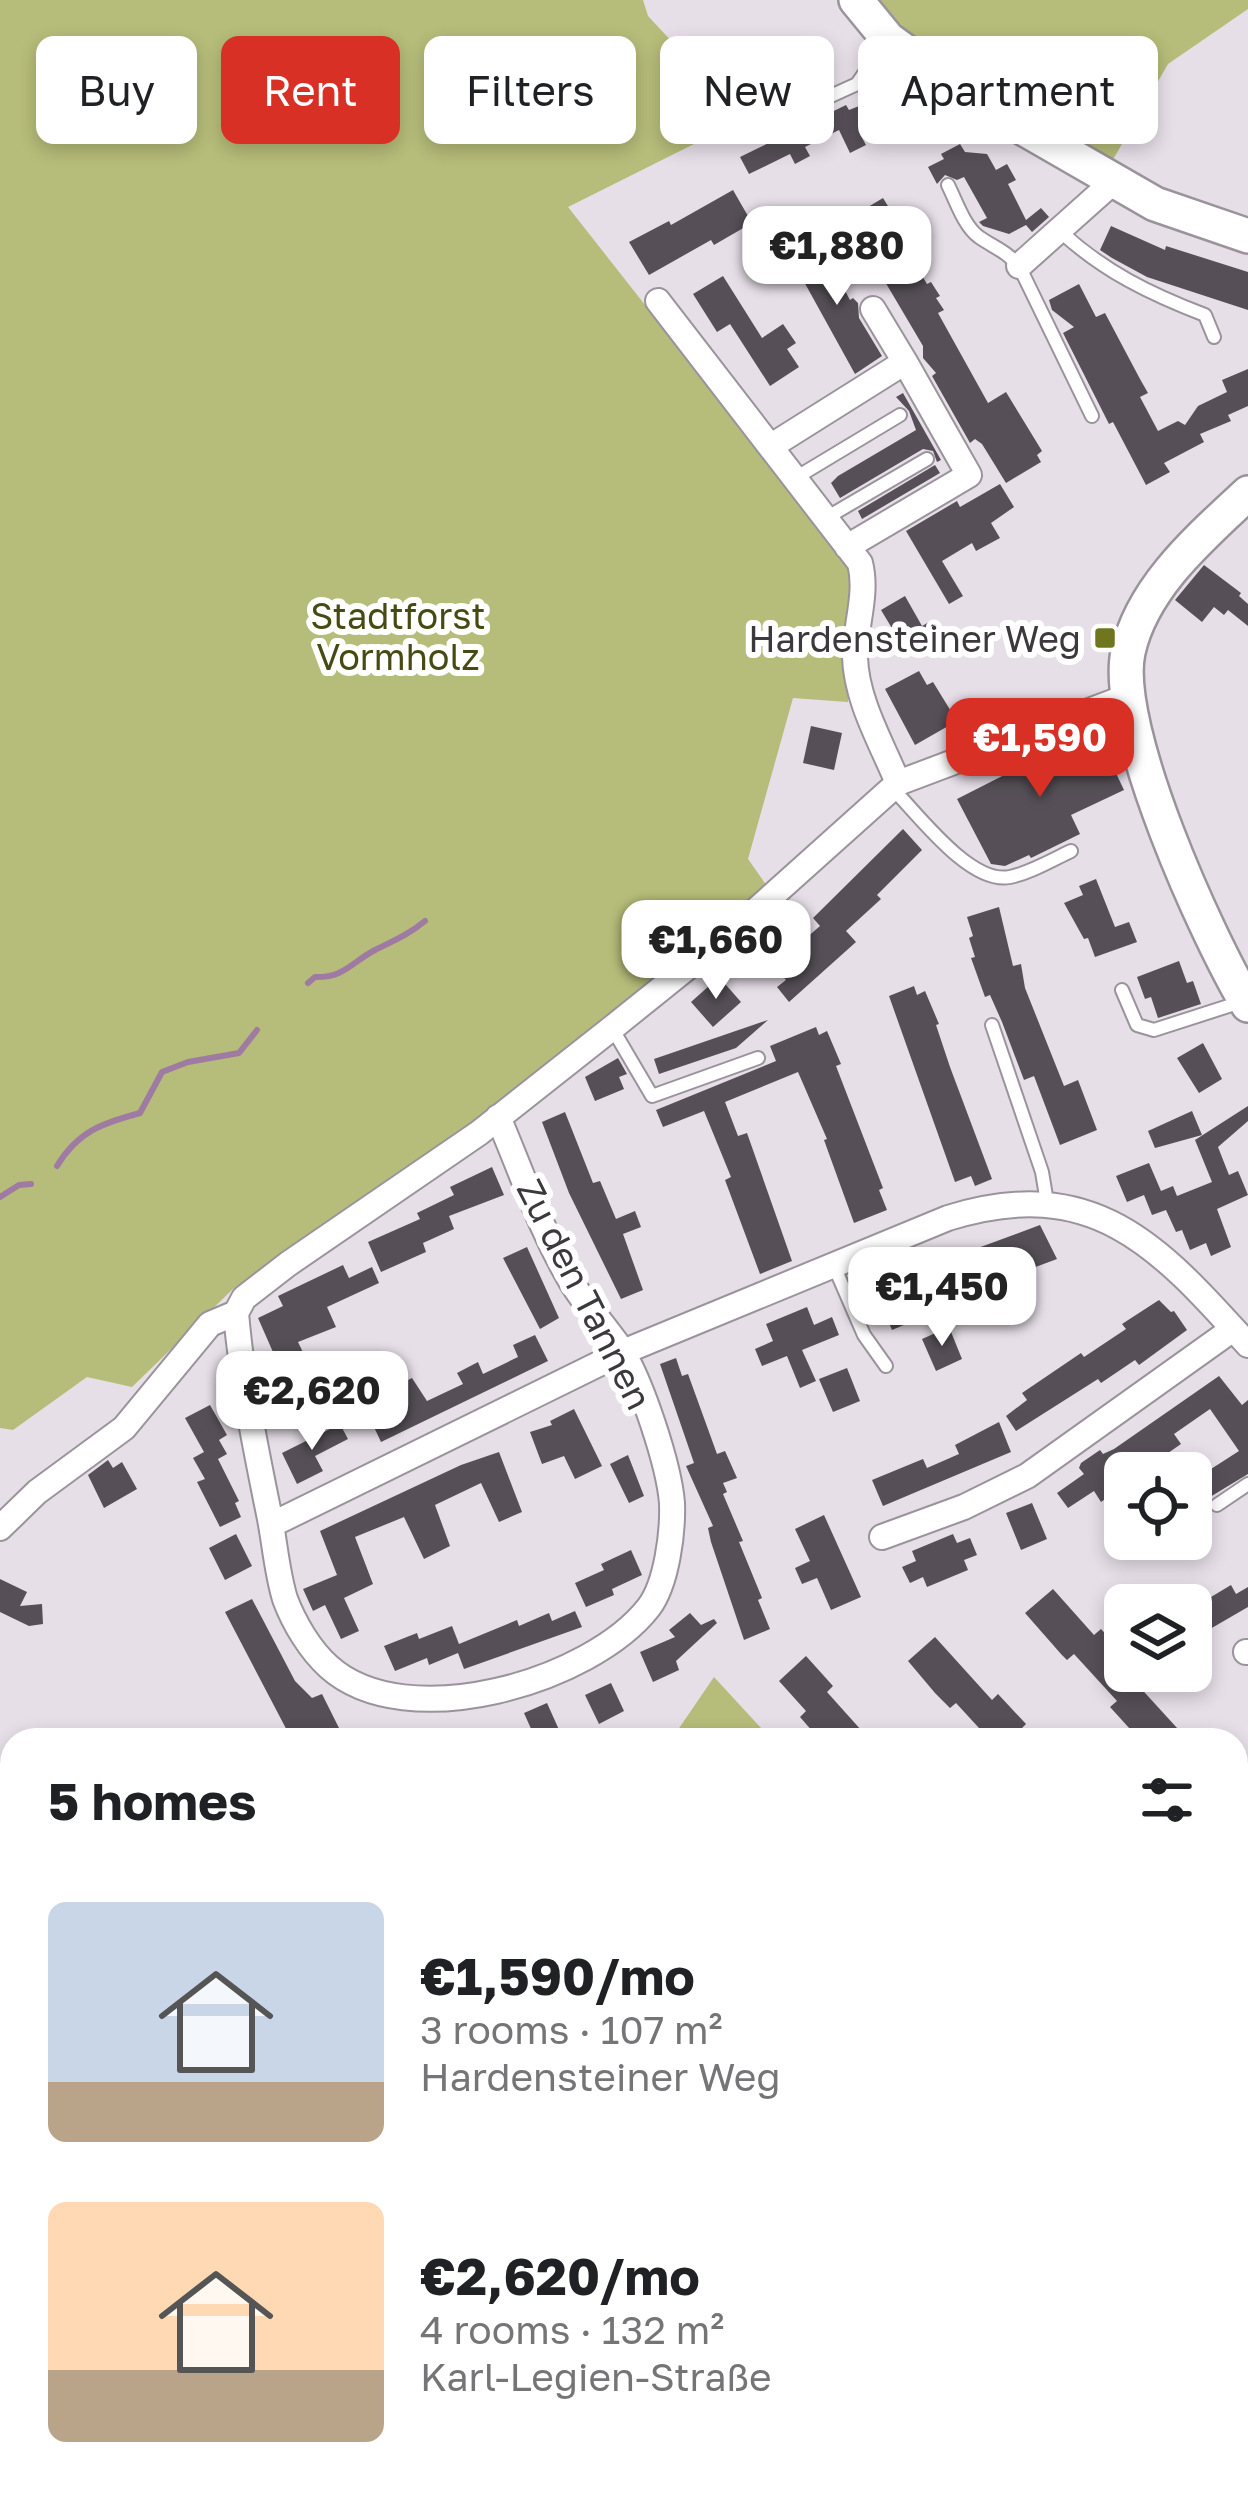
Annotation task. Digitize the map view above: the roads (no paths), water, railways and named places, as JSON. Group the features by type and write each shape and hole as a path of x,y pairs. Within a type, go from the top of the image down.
{"main road":[{"path":"856,0 886,36"},
{"path":"1049,144 1155,204 1248,236"},
{"path":"1247,1003 1186,878 1144,764 1126,697 1127,654 1138,622 1161,583 1248,493"}],"street":[{"path":"1019,266 1113,182"},
{"path":"658,301 860,563 864,577 855,657 858,681 895,785"},
{"path":"847,547 969,475 873,309"},
{"path":"773,445 905,362"},
{"path":"0,1528 38,1492 124,1428 210,1324 236,1313 244,1298 288,1264 498,1117 612,1028 734,930 895,785 1126,697"},
{"name":"Zu den Tannen","path":"236,1313 244,1384 285,1598 302,1633 328,1666 353,1684 389,1697 435,1701 564,1672 603,1651 652,1603 667,1555 672,1504 662,1452 623,1352 573,1284 546,1233 498,1117"},
{"path":"271,1525 623,1352 985,1206 1046,1202 1092,1215 1132,1235 1171,1263 1241,1337 1027,1476 964,1507 882,1537"}],"lane":[{"path":"948,185 970,229 1004,248 1019,266 1092,416"},
{"path":"1060,231 1090,258 1147,293 1205,315 1214,337"},
{"path":"797,477 900,415"},
{"path":"826,518 927,459"},
{"path":"895,785 969,867 986,876 1016,876 1071,851"},
{"path":"1123,990 1137,1025 1154,1030 1247,1003"},
{"path":"992,1025 1042,1172 1046,1202"},
{"path":"612,1028 652,1096 758,1058"},
{"path":"834,1266 864,1335 886,1366"},
{"path":"1217,1504 1248,1484"}],"waterway":[{"path":"308,983 341,972 425,921"},
{"path":"57,1166 92,1130 140,1113 162,1072 239,1053 257,1030"},
{"path":"0,1197 19,1185 31,1184"}],"place":[{"name":"Hardensteiner Weg","path":"1105,638"}],"park label":[{"name":"Stadtforst Vormholz","path":"398,636"}]}
